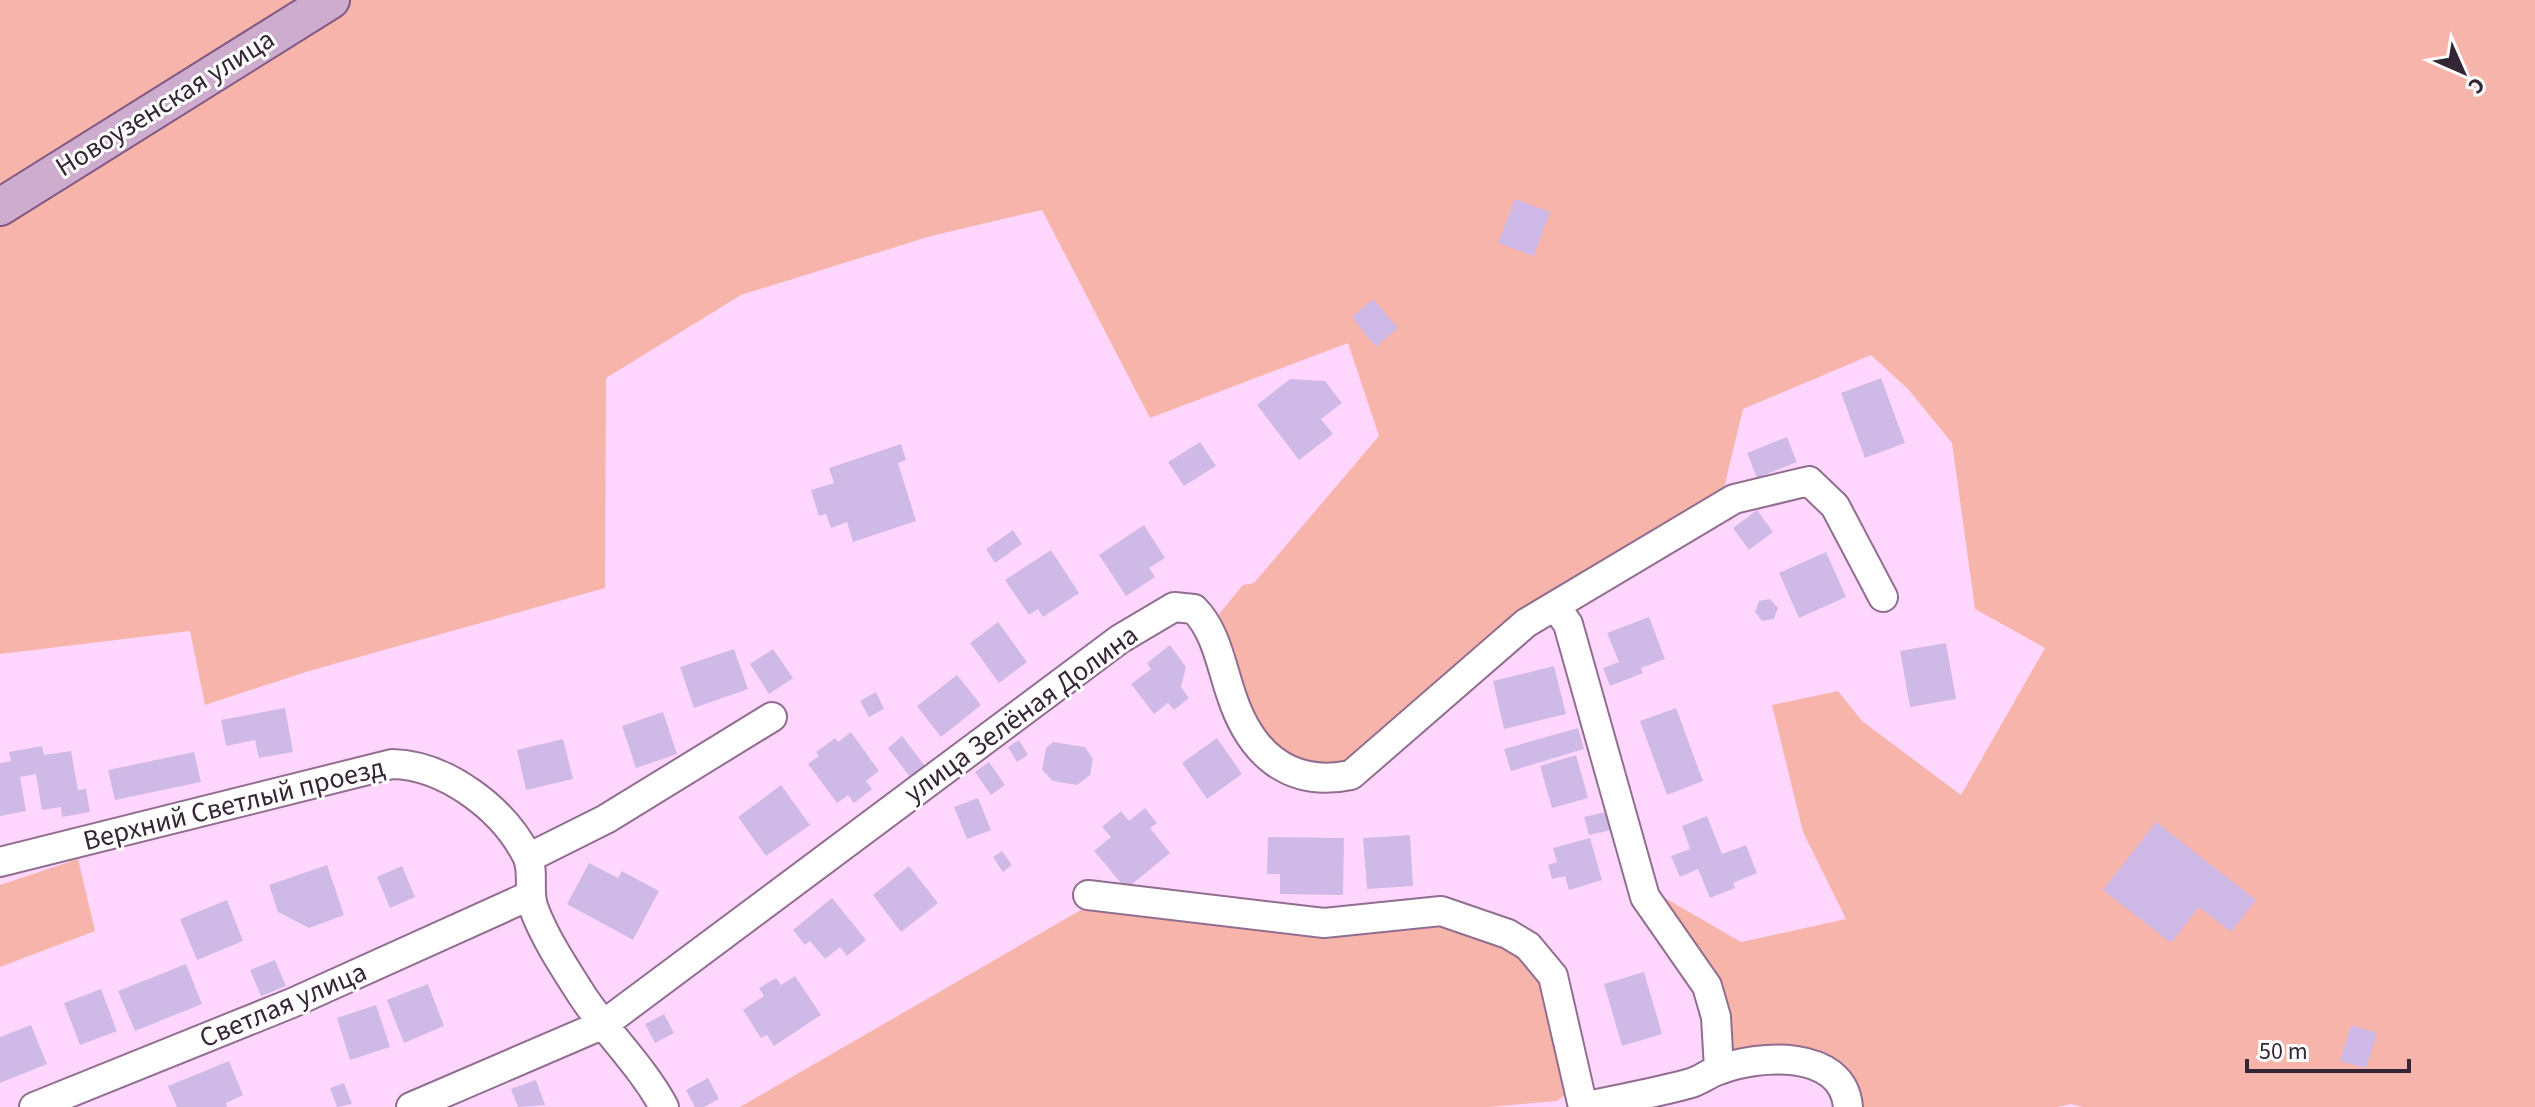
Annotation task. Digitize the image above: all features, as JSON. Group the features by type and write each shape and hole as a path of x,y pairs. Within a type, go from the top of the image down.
{"main road":[{"name":"Новоузенская улица","path":"0,207 331,0"}],"street":[{"name":"улица Зелёная Долина","path":"411,1107 604,1024 1108,648 1174,607 1194,609 1206,621 1232,699 1258,744 1278,765 1301,778 1325,781 1351,775 1526,623 1734,499 1809,481 1835,506 1883,597"},
{"path":"1555,606 1568,624 1645,897 1707,986 1716,1017 1719,1069"},
{"path":"664,1107 579,991 529,896 528,858 606,819 772,717"},
{"name":"Верхний Светлый проезд","path":"0,862 392,764 412,764 434,771 475,793 528,858"},
{"path":"1088,895 1324,923 1441,911 1508,934 1528,946 1553,976 1583,1107 1694,1082 1719,1069 1775,1058 1806,1062 1836,1080 1848,1107"},
{"name":"Светлая улица","path":"34,1107 292,1003 529,896"}],"shaded area":[{"path":"0,0 304,0 0,194"},
{"path":"352,0 2535,0 2535,1107 2083,1107 2071,1104 2057,1107 1859,1107 1845,1074 1733,1053 1651,890 1741,942 1846,919 1803,832 1772,705 1838,691 1862,721 1961,795 2045,648 1975,609 1952,443 1908,389 1871,355 1743,409 1724,488 1518,617 1345,765 1322,769 1284,757 1265,735 1240,694 1219,614 1243,585 1254,583 1379,436 1348,343 1150,418 1042,210 931,236 741,295 606,378 605,588 309,671 205,705 190,631 0,654 0,221"},
{"path":"78,859 95,931 0,967 0,885"},
{"path":"1081,910 1323,933 1441,925 1503,942 1536,962 1567,1093 1557,1101 1488,1107 740,1107"}],"building":[{"path":"1515,199 1550,212 1534,256 1498,243"},
{"path":"1373,299 1398,328 1376,347 1352,317"},
{"path":"1881,378 1905,443 1865,458 1841,393"},
{"path":"1290,379 1325,381 1342,403 1321,419 1333,434 1299,460 1257,405"},
{"path":"1787,437 1797,462 1757,478 1747,453"},
{"path":"1200,442 1216,466 1184,486 1168,462"},
{"path":"901,444 906,460 898,463 916,521 853,542 847,522 831,528 826,514 819,516 811,490 834,483 829,468"},
{"path":"1757,510 1773,532 1749,550 1733,528"},
{"path":"1144,525 1165,558 1149,568 1155,577 1126,596 1099,555"},
{"path":"1013,530 1022,544 995,563 986,549"},
{"path":"1051,550 1079,593 1043,617 1038,609 1029,615 1005,580"},
{"path":"1826,552 1846,597 1799,618 1779,573"},
{"path":"1770,599 1778,608 1774,619 1762,621 1755,612 1759,601"},
{"path":"1649,617 1665,659 1641,668 1643,673 1610,686 1603,668 1619,662 1607,633"},
{"path":"998,622 1027,662 999,683 970,643"},
{"path":"1946,643 1956,699 1910,707 1900,651"},
{"path":"1170,645 1186,667 1181,687 1189,698 1174,710 1168,703 1154,714 1131,684 1151,669 1147,663"},
{"path":"734,649 748,689 694,708 680,667"},
{"path":"773,649 793,678 769,694 750,664"},
{"path":"1554,666 1566,714 1504,729 1493,681"},
{"path":"957,675 981,705 941,737 917,706"},
{"path":"876,692 884,709 869,717 860,701"},
{"path":"285,708 293,752 259,758 255,740 226,746 221,720"},
{"path":"1676,708 1703,781 1667,795 1640,721"},
{"path":"663,712 677,754 636,768 622,726"},
{"path":"1578,728 1584,749 1511,771 1504,749"},
{"path":"851,732 879,771 866,781 872,789 854,803 848,795 837,803 808,764 819,756 816,752 835,738 838,742"},
{"path":"902,736 925,766 910,777 888,748"},
{"path":"1217,738 1242,774 1207,799 1182,763"},
{"path":"563,739 573,779 526,790 517,750"},
{"path":"1019,740 1028,755 1017,762 1008,747"},
{"path":"1053,742 1085,747 1093,759 1090,775 1077,785 1053,781 1042,770 1046,748"},
{"path":"42,746 44,755 71,751 78,790 86,789 90,812 62,817 61,807 42,810 36,774 20,777 26,811 0,816 0,763 11,761 9,752"},
{"path":"194,752 201,782 115,800 108,770"},
{"path":"1576,755 1588,798 1552,808 1540,766"},
{"path":"989,762 1005,785 991,795 975,772"},
{"path":"781,785 810,825 766,856 738,817"},
{"path":"978,798 991,830 967,839 954,807"},
{"path":"1145,808 1157,823 1150,828 1170,853 1126,889 1094,851 1111,837 1102,827 1121,811 1129,821"},
{"path":"1606,812 1611,830 1589,835 1584,817"},
{"path":"1707,816 1722,854 1746,845 1757,873 1733,883 1735,888 1710,898 1698,869 1680,877 1671,856 1690,849 1682,826"},
{"path":"2156,822 2256,900 2231,932 2199,907 2171,943 2103,890"},
{"path":"1410,835 1413,886 1367,889 1363,838"},
{"path":"1268,837 1344,838 1343,895 1280,894 1280,874 1267,874"},
{"path":"1590,838 1602,880 1569,890 1565,876 1552,879 1548,865 1557,862 1553,848"},
{"path":"1002,851 1012,865 1003,872 993,857"},
{"path":"589,863 618,878 622,871 659,891 633,940 567,904"},
{"path":"327,865 344,915 309,928 278,912 269,885"},
{"path":"402,866 415,897 390,908 377,877"},
{"path":"909,866 938,903 901,932 873,895"},
{"path":"832,898 866,940 847,956 840,947 825,959 810,941 805,945 793,930"},
{"path":"227,900 243,941 197,960 180,919"},
{"path":"275,960 286,986 261,996 250,970"},
{"path":"186,964 202,1004 135,1031 118,991"},
{"path":"1644,972 1662,1034 1622,1046 1604,984"},
{"path":"795,976 821,1015 774,1046 767,1035 761,1038 743,1010 764,996 759,988 776,978 781,985"},
{"path":"428,984 444,1026 404,1043 387,1000"},
{"path":"101,989 117,1031 80,1045 64,1003"},
{"path":"376,1005 390,1047 350,1060 337,1018"},
{"path":"664,1014 674,1033 655,1043 645,1024"},
{"path":"31,1025 47,1064 0,1083 0,1037"},
{"path":"2351,1025 2377,1033 2366,1068 2340,1061"},
{"path":"229,1061 243,1095 226,1103 227,1107 177,1107 168,1086"},
{"path":"708,1078 719,1099 704,1107 695,1107 686,1090"},
{"path":"536,1080 545,1105 518,1107 511,1089"},
{"path":"344,1083 352,1104 337,1107 330,1088"}]}
